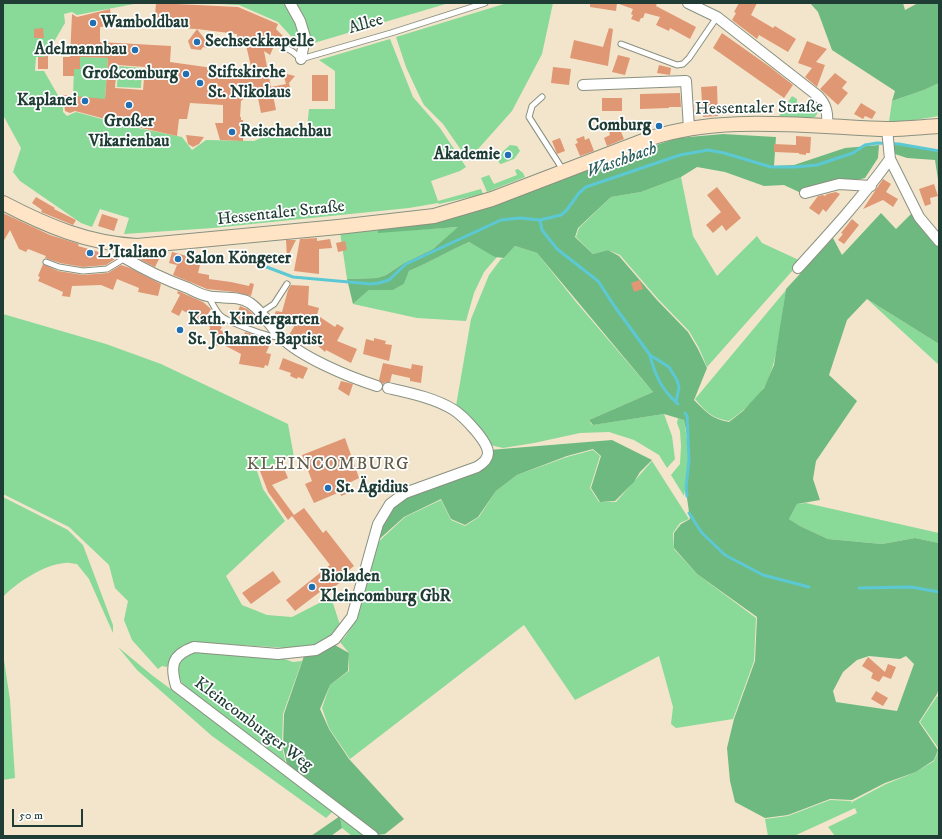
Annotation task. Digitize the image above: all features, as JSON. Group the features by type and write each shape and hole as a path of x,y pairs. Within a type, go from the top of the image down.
{"main road":[{"name":"Hessentaler Straße","path":"3,203 30,217 74,235 107,242 125,251 137,246 434,216 492,199 533,181 671,131 689,128 715,125 786,124 888,129 939,126"}],"street":[{"path":"290,3 300,21 305,37 301,59"},
{"path":"688,3 717,18 824,101 827,108 827,126"},
{"path":"583,85 686,81 689,128"},
{"path":"888,129 890,159 919,217 939,241"},
{"path":"798,268 871,186 890,159"},
{"path":"805,193 839,184 871,186"},
{"path":"125,251 161,277 208,296 227,297 248,302 262,312 280,337 296,349 328,367 377,386"},
{"name":"Kleincomburger Weg","path":"373,836 176,686 174,666 175,659 182,651 194,647 278,654 316,650 335,639 352,617 378,524 390,504 405,492 477,467 484,461 488,453 487,446 472,426 454,410 435,401 388,388"}],"lane":[{"name":"Allee","path":"301,59 391,33 485,3"},
{"path":"621,44 677,65 683,64 689,58 717,18"},
{"path":"256,40 267,40"},
{"path":"276,42 293,52 301,59"},
{"path":"542,97 532,106 528,117 564,171"},
{"path":"46,262 59,267 83,271 107,269 125,251"},
{"path":"262,312 274,304 287,284"},
{"path":"208,296 220,315 238,325 271,336 280,337"}],"green space":[{"path":"3,3 139,3 77,15 72,12 64,14 65,23 45,57 36,57 35,71 44,71 63,104 63,112 67,116 76,112 128,126 182,137 192,150 206,140 254,141 290,126 291,130 294,131 307,128 309,109 335,109 335,71 319,60 390,39 413,97 440,128 466,167 460,171 431,181 438,201 481,189 483,194 439,204 409,208 213,228 124,234 129,218 100,209 92,227 81,223 20,181 13,172 21,148 3,115"},
{"path":"200,3 285,3 303,40 298,44 278,22 239,5"},
{"path":"293,3 449,3 314,43"},
{"path":"507,3 553,3 542,54 512,111 468,160 443,124 424,105 406,67 396,37"},
{"path":"810,3 903,3 905,10 918,3 939,3 939,83 892,101 895,91 832,50 818,12"},
{"path":"80,57 108,58 104,111 73,96 74,69 80,69"},
{"path":"118,66 142,68 141,88 117,87"},
{"path":"939,83 939,116 889,122 892,101"},
{"path":"792,96 797,99 797,102 806,107 810,102 815,105 819,111 815,117 779,116"},
{"path":"723,134 776,137 774,166 794,165 845,148 879,145 878,158 865,178 801,193 784,185 764,186 725,172 697,167 681,177 641,192 611,197 578,228 575,237 593,254 608,250 619,256 657,300 688,332 707,368 694,400 718,419 729,422 743,411 764,388 774,365 786,289 833,238 842,255 881,213 896,229 911,214 939,243 939,344 867,299 847,320 829,375 857,401 816,461 813,479 820,500 797,504 789,519 800,526 828,539 882,544 915,538 939,543 939,688 937,694 919,722 938,750 934,760 916,772 885,783 852,800 830,799 788,815 765,818 735,802 730,781 727,748 734,719 755,661 757,617 697,574 674,548 674,533 681,524 690,519 686,491 689,446 684,420 664,414 593,425 589,420 653,392 537,253 515,246 504,258 495,257 469,242 409,271 404,284 393,290 369,290 353,304 347,279 377,278 386,275 404,263 433,249 458,227 378,233 377,226 532,190 678,138","holes":["869,656 900,659 906,656 914,664 897,711 836,702 833,691 843,672 857,660"]},
{"path":"893,142 899,145 939,151 939,186 935,160 907,158 895,154"},
{"path":"510,145 517,146 520,151 514,159 501,164 499,163 498,156"},
{"path":"518,169 525,177 487,192 481,178 489,175 494,184 517,175 515,170"},
{"path":"681,177 693,236 717,276 757,236 762,243 801,261 707,367 699,348 689,331 658,299 620,255 608,250 593,254 576,237 579,228 611,197 641,192"},
{"path":"377,226 378,232 459,227 433,249 404,263 386,275 377,278 347,279 340,232"},
{"path":"469,242 497,257 484,272 474,293 466,321 417,318 353,304 369,290 393,290 404,284 409,271"},
{"path":"515,246 537,253 576,302 653,392 589,420 592,425 664,414 672,436 675,459 667,468 659,455 634,440 609,432 580,433 503,448 490,445 456,406 471,319 489,275 501,259 504,258"},
{"path":"786,290 776,355 768,380 763,389 748,406 729,421 714,416 706,411 695,399"},
{"path":"867,299 939,344 939,365"},
{"path":"3,314 106,344 161,364 288,424 294,457 257,471 263,489 285,521 226,576 242,605 267,615 292,617 331,597 340,625 328,638 310,647 286,648 190,643 175,651 167,667 162,666 158,669 132,640 124,620 128,601 115,588 109,565 69,527 3,494"},
{"path":"678,418 684,420 688,446 688,469 684,496 671,475 680,464 681,446 680,431 677,423"},
{"path":"612,440 652,460 640,472 634,482 615,501 600,502 591,488 601,456 593,449 567,456 517,475 496,491 478,517 465,525 451,519 441,499 404,517 375,543 393,506 410,494 479,469 489,450"},
{"path":"593,450 600,456 590,488 599,502 616,502 652,461 689,519 680,523 673,533 674,549 697,574 756,618 754,661 733,719 676,728 671,724 673,707 659,656 575,700 524,625 350,759 329,728 322,708 330,685 349,671 349,653 340,642 357,619 375,545 405,517 441,500 451,520 465,526 479,517 496,491 517,475 567,457"},
{"path":"3,497 68,530 83,545 113,625 113,633 89,579 77,564 57,564 31,575 15,586 3,597"},
{"path":"806,503 939,533 939,543 915,538 882,544 828,539 800,526 789,519 797,504"},
{"path":"3,597 4,660 10,700 15,778 3,780"},
{"path":"333,644 349,653 348,671 330,685 320,709 329,729 349,759 404,819 385,834 377,835 288,769 283,747 284,714 304,656"},
{"path":"118,647 153,676 333,811 326,818 212,736 137,670"},
{"path":"193,650 273,655 293,662 302,661 283,714 282,747 287,769 185,689 177,673 178,661"},
{"path":"937,696 939,699 939,749 920,722"},
{"path":"939,749 939,836 835,836 828,827 857,813 855,808 794,836 768,836 765,819 788,816 830,800 851,801 853,805 852,802 886,784 916,772 934,761"},
{"path":"340,816 369,836 352,836 342,828"},
{"path":"340,816 342,828 331,836 311,836"}],"building":[{"path":"156,3 238,7 278,24 276,29 283,36 273,40 272,42 274,46 270,55 264,51 271,87 286,84 283,73 295,76 289,83 291,91 273,95 276,110 261,113 256,88 241,101 240,117 241,120 243,120 243,141 220,140 215,123 223,123 223,105 190,103 187,119 179,119 177,136 75,111 70,113 65,111 63,95 105,99 108,58 80,57 80,69 74,69 74,76 63,76 63,57 70,57 72,14 77,17 110,9 112,26 100,27 100,42 171,46 170,62 220,69 252,71 246,45 238,46 237,34 197,29 154,27","holes":["256,36 269,36 271,38 271,42 267,44 254,44 252,40","117,65 145,67 143,90 115,88"]},
{"path":"590,3 617,3 616,11 590,7"},
{"path":"619,3 657,3 656,6 696,27 690,39 670,28 669,31 656,25 660,17 645,13 639,22 631,19 633,9"},
{"path":"739,3 757,3 751,15 773,28 775,26 796,39 788,52 759,35 757,39 732,20"},
{"path":"43,28 44,38 34,38 34,29"},
{"path":"609,28 613,29 608,66 570,58 574,40 603,47"},
{"name":"Sechseckkapelle","path":"197,29 207,42 208,48 203,47 201,50 191,49 188,41"},
{"path":"722,33 793,85 784,98 713,48"},
{"path":"807,41 827,49 816,62 825,65 817,87 805,77 812,68 798,63"},
{"path":"48,52 48,69 38,69 38,57 45,57"},
{"path":"618,55 630,58 625,75 612,72"},
{"path":"659,65 671,68 670,75 657,73"},
{"path":"553,67 571,69 569,85 551,83"},
{"path":"835,73 847,82 842,88 848,93 838,105 820,89"},
{"path":"312,75 328,75 328,101 312,101"},
{"path":"717,86 718,116 703,117 701,87"},
{"path":"680,93 681,107 640,109 640,94"},
{"path":"602,98 622,98 622,111 602,111"},
{"path":"861,103 876,112 872,119 865,116 863,119 854,114"},
{"path":"619,127 624,139 607,146 604,138 610,135 609,132"},
{"path":"186,135 204,137 199,144 193,147 188,144"},
{"path":"584,136 585,140 589,138 594,151 580,156 575,144 578,143 576,139"},
{"path":"796,136 811,137 810,153 806,153 806,155 799,153 774,152 774,144 796,145"},
{"path":"560,138 565,151 557,154 552,141"},
{"path":"883,179 891,184 886,192 898,199 893,207 883,200 863,209"},
{"path":"934,184 938,196 930,198 931,204 925,206 919,189"},
{"path":"717,187 741,218 726,231 722,225 713,233 706,225 721,212 707,195"},
{"path":"836,192 840,194 826,212 823,209 819,215 809,208 818,196 825,196"},
{"path":"36,197 55,208 54,209 76,220 73,225 41,212 42,210 32,203"},
{"path":"3,213 50,235 79,244 78,246 99,252 115,259 106,265 83,267 60,263 45,258 46,256 28,249 26,252 19,249 10,230 3,242"},
{"path":"102,214 118,219 114,231 98,226"},
{"path":"852,219 859,225 844,244 838,240 843,234 841,233"},
{"path":"317,238 317,241 330,239 332,248 319,249 319,274 294,271 300,239"},
{"path":"286,240 296,240 287,258"},
{"path":"345,241 347,250 338,252 336,243"},
{"path":"172,252 187,256 186,259 200,265 198,273 209,275 209,279 249,286 250,283 254,284 251,296 235,292 207,289 173,275 177,265 169,263"},
{"path":"145,254 160,257 155,267 141,260"},
{"path":"43,264 58,271 83,275 108,273 121,265 161,284 158,296 138,292 139,288 117,279 113,290 101,285 72,286 70,297 62,296 63,292 38,281 40,277 38,276"},
{"path":"640,280 643,289 634,292 631,283"},
{"path":"291,285 309,286 308,305 319,308 317,315 335,327 337,324 344,328 337,341 357,349 351,363 326,350 325,352 308,337 302,345 289,335 295,325 273,318 276,311 282,312 288,290"},
{"path":"178,291 203,302 211,309 203,322 182,310 179,316 171,312 180,295 177,293"},
{"path":"240,306 253,314 248,324 235,319"},
{"path":"213,323 222,327 220,330 242,340 245,332 272,340 266,353 271,354 268,366 265,365 264,368 239,364 241,354 222,344 218,346 211,344 215,338 212,332 209,331 209,325 212,326"},
{"path":"374,338 386,341 385,344 392,345 389,361 363,354 366,339 374,341"},
{"path":"283,358 308,368 303,379 298,377 297,379 290,376 291,373 279,369"},
{"path":"383,363 411,369 412,364 423,366 421,383 410,381 410,378 392,374 390,382 383,384 379,380"},
{"path":"341,381 353,384 349,396 338,389"},
{"path":"345,438 359,478 347,484 351,492 341,496 340,492 314,503 305,484 312,481 302,455"},
{"path":"282,464 288,478 272,485 294,515 304,508 323,533 326,530 354,566 339,578 342,581 328,592 325,588 295,611 286,600 330,565 292,516 288,520 268,492 260,471"},
{"path":"273,571 281,582 251,604 242,593"},
{"path":"868,657 885,672 888,664 896,667 891,679 883,676 879,682 871,678 873,673 862,666"},
{"path":"876,691 888,698 883,706 871,699"}],"waterway":[{"name":"Waschbach","path":"243,258 293,277 371,284 379,283 389,280 406,264 501,220 520,218 540,220 561,215 566,211 579,193 586,187 680,155 708,150 724,153 771,167 795,167 817,165 853,153 865,145 877,143 899,144 939,151"},
{"path":"540,220 542,230 557,249 598,281 650,355 669,367 677,380 679,387 676,402 678,404"},
{"path":"650,356 659,381 666,392 676,402"},
{"path":"685,413 687,416 689,460 686,488 687,496"},
{"path":"689,513 702,533 725,555 763,575 809,587"},
{"path":"859,588 911,587 939,592"}],"place":[{"name":"Wamboldbau","path":"93,23"},
{"name":"Sechseckkapelle","path":"197,42"},
{"name":"Adelmannbau","path":"135,50"},
{"name":"Großcomburg","path":"186,74"},
{"name":"Stiftskirche St. Nikolaus","path":"200,83"},
{"name":"Kaplanei","path":"85,101"},
{"name":"Großer Vikarienbau","path":"129,105"},
{"name":"Comburg","path":"659,126"},
{"name":"Reischachbau","path":"232,132"},
{"name":"Akademie","path":"508,155"},
{"name":"L'Italiano","path":"90,253"},
{"name":"Salon Köngeter","path":"178,259"},
{"name":"Kath. Kindergarten St. Johannes Baptist","path":"180,330"},
{"name":"St. Ägidius","path":"328,488"},
{"name":"Bioladen Kleincomburg GbR","path":"312,587"}],"district":[{"name":"KLEINCOMBURG","path":"328,465"}]}
